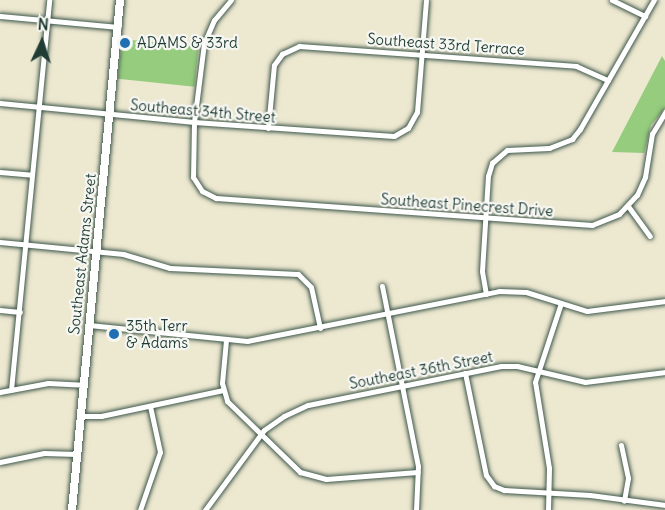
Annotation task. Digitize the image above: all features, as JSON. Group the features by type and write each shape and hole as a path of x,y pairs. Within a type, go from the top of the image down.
{"main road":[{"name":"Southeast Adams Street","path":"72,510 120,0"}],"street":[{"path":"11,390 49,0"},
{"path":"422,55 426,0"},
{"path":"612,0 645,16"},
{"path":"486,294 482,271 488,176 496,158 512,148 549,148 566,142 580,129 654,0"},
{"path":"194,122 204,43 214,20 228,1"},
{"path":"0,16 118,27"},
{"name":"Southeast 33rd Terrace","path":"268,128 273,70 282,54 292,47 576,66 608,80"},
{"name":"Southeast 34th Street","path":"0,103 194,122 387,137 404,132 412,123 417,112 422,55"},
{"name":"Southeast Pinecrest Drive","path":"194,122 191,167 199,188 216,198 586,226 609,220 628,206 644,182 652,134 665,112"},
{"path":"0,172 32,175"},
{"path":"628,206 650,236"},
{"path":"0,242 123,254 170,268 298,274 311,287 320,328"},
{"path":"382,286 418,472 416,510"},
{"path":"89,325 226,340 259,340 509,291 526,292 595,311 665,301"},
{"path":"548,510 548,460 535,393 537,371 561,303"},
{"path":"0,310 20,312"},
{"path":"226,340 223,390 229,404 296,469 314,477 418,472"},
{"name":"Southeast 36th Street","path":"206,510 261,434 278,419 302,407 465,373 510,366 585,382 665,372"},
{"path":"465,373 486,475 490,483 504,490 590,495 665,505"},
{"path":"0,392 48,383 83,386"},
{"path":"80,416 101,416 223,390"},
{"path":"140,510 160,452 150,405"},
{"path":"621,445 628,472 624,501"},
{"path":"0,462 44,453 76,454"}],"green space":[{"path":"122,39 199,47 194,87 118,79"},
{"path":"662,56 665,61 665,108 651,125 644,153 612,152"}],"place":[{"name":"ADAMS & 33rd","path":"125,43"},
{"name":"35th Terr & Adams","path":"114,334"}]}
